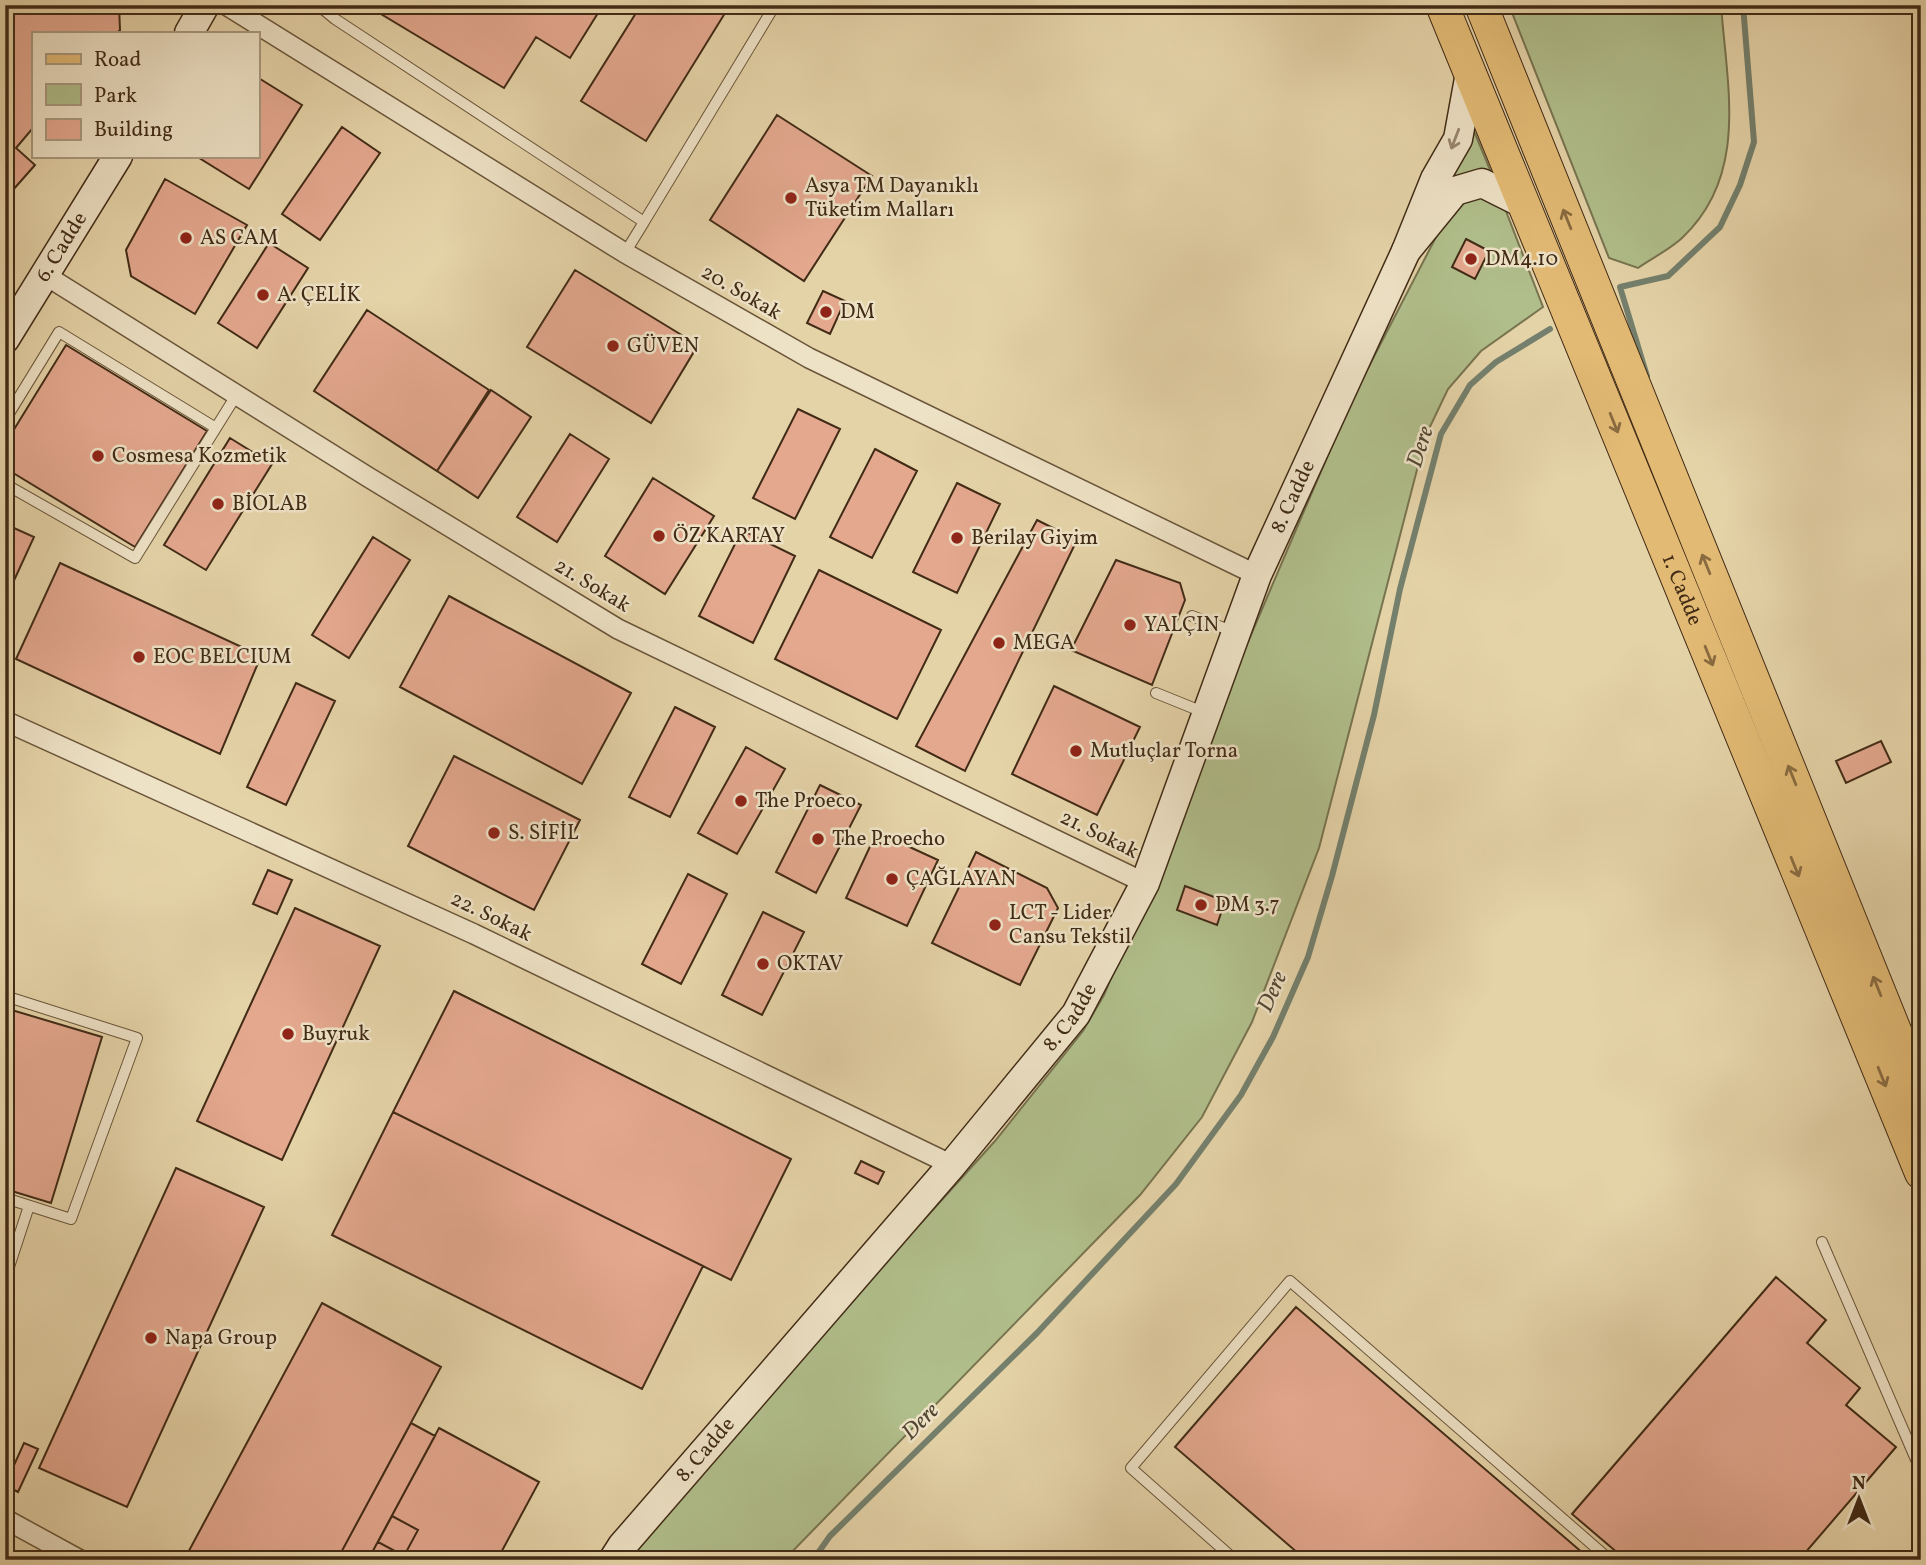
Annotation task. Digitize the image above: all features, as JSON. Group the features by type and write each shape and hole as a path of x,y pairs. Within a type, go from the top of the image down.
{"main road":[{"name":"1. Cadde","path":"1442,5 1921,1173"},
{"name":"1. Cadde","path":"1481,5 1921,1094"}],"street":[{"path":"190,32 205,5"},
{"name":"20. Sokak","path":"226,5 625,253 809,358 1257,575"},
{"name":"8. Cadde","path":"613,1560 622,1546 952,1165 1076,1014 1145,883 1257,575 1406,251 1435,179 1458,139 1470,73"},
{"name":"6. Cadde","path":"5,339 117,158"},
{"name":"8. Cadde","path":"1406,251 1455,191 1482,183 1524,204"},
{"name":"21. Sokak","path":"45,275 618,629 1145,883"},
{"name":"22. Sokak","path":"5,721 461,928 952,1165"},
{"path":"5,1519 80,1560"}],"lane":[{"path":"318,5 335,19 644,222"},
{"path":"625,253 775,5"},
{"path":"5,420 59,332 216,428"},
{"path":"5,484 135,558 237,394"},
{"path":"1192,616 1236,633"},
{"path":"1156,693 1207,713"},
{"path":"5,996 137,1038 71,1219 5,1198"},
{"path":"5,1279 29,1206"},
{"path":"1822,1242 1921,1471"},
{"path":"1236,1560 1131,1468 1290,1281 1610,1560"}],"green space":[{"path":"1509,5 1721,5 1729,129 1717,187 1703,213 1682,238 1638,268 1609,258"},
{"path":"1474,131 1493,177 1444,184"},
{"path":"1474,196 1504,206 1543,307 1481,351 1448,389 1426,435 1319,848 1252,1022 1202,1117 1140,1195 784,1560 620,1560 625,1551 995,1141 1083,1031 1104,995 1197,761 1352,399 1449,212"}],"building":[{"path":"5,5 119,5 118,32 32,32 32,129 16,148 35,165 5,199"},
{"path":"366,5 603,5 570,58 536,37 504,88"},
{"path":"641,5 730,5 646,141 581,101"},
{"path":"259,78 302,105 249,189 199,158 259,158"},
{"name":"Asya TM Dayanıklı Tüketim Malları","path":"777,115 872,176 804,281 710,220"},
{"path":"342,127 380,153 320,240 282,214"},
{"name":"AS CAM","path":"165,179 247,225 195,314 131,276 126,250"},
{"name":"DM4.10","path":"1466,239 1489,251 1475,279 1452,267"},
{"name":"A. ÇELİK","path":"269,243 308,268 257,348 218,323"},
{"name":"GÜVEN","path":"575,270 698,345 651,423 527,347"},
{"name":"DM","path":"823,291 845,301 830,334 807,323"},
{"path":"367,310 489,390 437,471 314,391"},
{"name":"Cosmesa Kozmetik","path":"66,345 207,431 135,547 5,468 5,444"},
{"path":"491,390 531,417 478,498 437,471"},
{"path":"798,409 840,429 795,519 753,498"},
{"path":"570,434 609,459 557,542 517,517"},
{"name":"BİOLAB","path":"230,438 272,464 206,570 164,545"},
{"path":"875,449 917,471 872,558 830,537"},
{"name":"ÖZ KARTAY","path":"653,478 714,516 665,594 605,556"},
{"name":"Berilay Giyim","path":"957,483 1000,504 957,593 913,572"},
{"name":"MEGA","path":"1037,520 1077,540 965,771 916,746"},
{"path":"5,524 34,537 5,600"},
{"path":"742,530 795,556 753,643 699,616"},
{"path":"373,537 410,560 349,658 312,635"},
{"name":"YALÇIN","path":"1116,560 1180,583 1185,600 1152,685 1071,650"},
{"name":"EOC BELCIUM","path":"60,563 261,656 220,754 16,659"},
{"path":"819,570 941,630 897,719 775,659"},
{"path":"449,596 631,693 582,784 400,687"},
{"path":"296,683 335,701 286,805 247,787"},
{"name":"Mutluçlar Torna","path":"1054,686 1140,727 1097,815 1012,774"},
{"path":"675,707 715,727 670,817 629,797"},
{"path":"1881,741 1891,762 1846,783 1836,761"},
{"name":"The Proeco","path":"746,747 785,769 737,854 698,833"},
{"name":"S. SİFİL","path":"454,756 580,820 534,910 408,846"},
{"name":"The Proecho","path":"820,785 861,805 816,893 776,872"},
{"name":"ÇAĞLAYAN","path":"890,838 938,860 907,926 846,898 873,840 886,846"},
{"name":"LCT - Lider Cansu Tekstil","path":"976,852 1047,888 1058,908 1020,985 932,943"},
{"path":"268,870 292,880 277,914 253,904"},
{"path":"688,874 727,894 681,984 642,964"},
{"name":"DM 3.7","path":"1185,886 1225,901 1217,925 1177,910"},
{"name":"Buyruk","path":"295,908 380,946 282,1160 197,1121"},
{"name":"OKTAV","path":"763,912 804,932 762,1015 722,995"},
{"path":"454,991 791,1159 731,1280 393,1112"},
{"path":"5,1008 102,1037 51,1203 5,1189"},
{"path":"393,1112 703,1266 642,1389 332,1235"},
{"path":"861,1161 884,1172 878,1184 855,1173"},
{"name":"Napa Group","path":"176,1168 264,1207 127,1507 39,1468"},
{"path":"1776,1277 1826,1320 1807,1343 1860,1388 1846,1405 1896,1447 1799,1560 1626,1560 1572,1514"},
{"path":"322,1303 441,1367 337,1560 184,1560"},
{"path":"1296,1307 1591,1560 1306,1560 1175,1447"},
{"path":"411,1423 435,1436 368,1560 337,1560"},
{"path":"439,1428 539,1482 497,1560 368,1560"},
{"path":"24,1443 38,1449 18,1492 5,1485"},
{"path":"392,1516 418,1530 404,1556 378,1542"}],"waterway":[{"path":"1647,376 1620,287 1668,276 1720,227 1740,185 1754,142 1743,5"},
{"name":"Dere","path":"813,1560 830,1536 1037,1333 1176,1184 1241,1095 1273,1037 1308,957 1374,715 1400,589 1441,434 1470,385 1496,362 1550,329"}],"place":[{"name":"Asya TM Dayanıklı Tüketim Malları","path":"791,198"},
{"name":"AS CAM","path":"186,238"},
{"name":"DM4.10","path":"1471,259"},
{"name":"A. ÇELİK","path":"263,295"},
{"name":"DM","path":"826,312"},
{"name":"GÜVEN","path":"613,346"},
{"name":"Cosmesa Kozmetik","path":"98,456"},
{"name":"BİOLAB","path":"218,504"},
{"name":"ÖZ KARTAY","path":"659,536"},
{"name":"Berilay Giyim","path":"957,538"},
{"name":"YALÇIN","path":"1130,625"},
{"name":"MEGA","path":"999,643"},
{"name":"EOC BELCIUM","path":"139,657"},
{"name":"Mutluçlar Torna","path":"1076,751"},
{"name":"The Proeco","path":"741,801"},
{"name":"S. SİFİL","path":"494,833"},
{"name":"The Proecho","path":"818,839"},
{"name":"ÇAĞLAYAN","path":"892,879"},
{"name":"DM 3.7","path":"1201,905"},
{"name":"LCT - Lider Cansu Tekstil","path":"995,925"},
{"name":"OKTAV","path":"763,964"},
{"name":"Buyruk","path":"288,1034"},
{"name":"Napa Group","path":"151,1338"}]}
